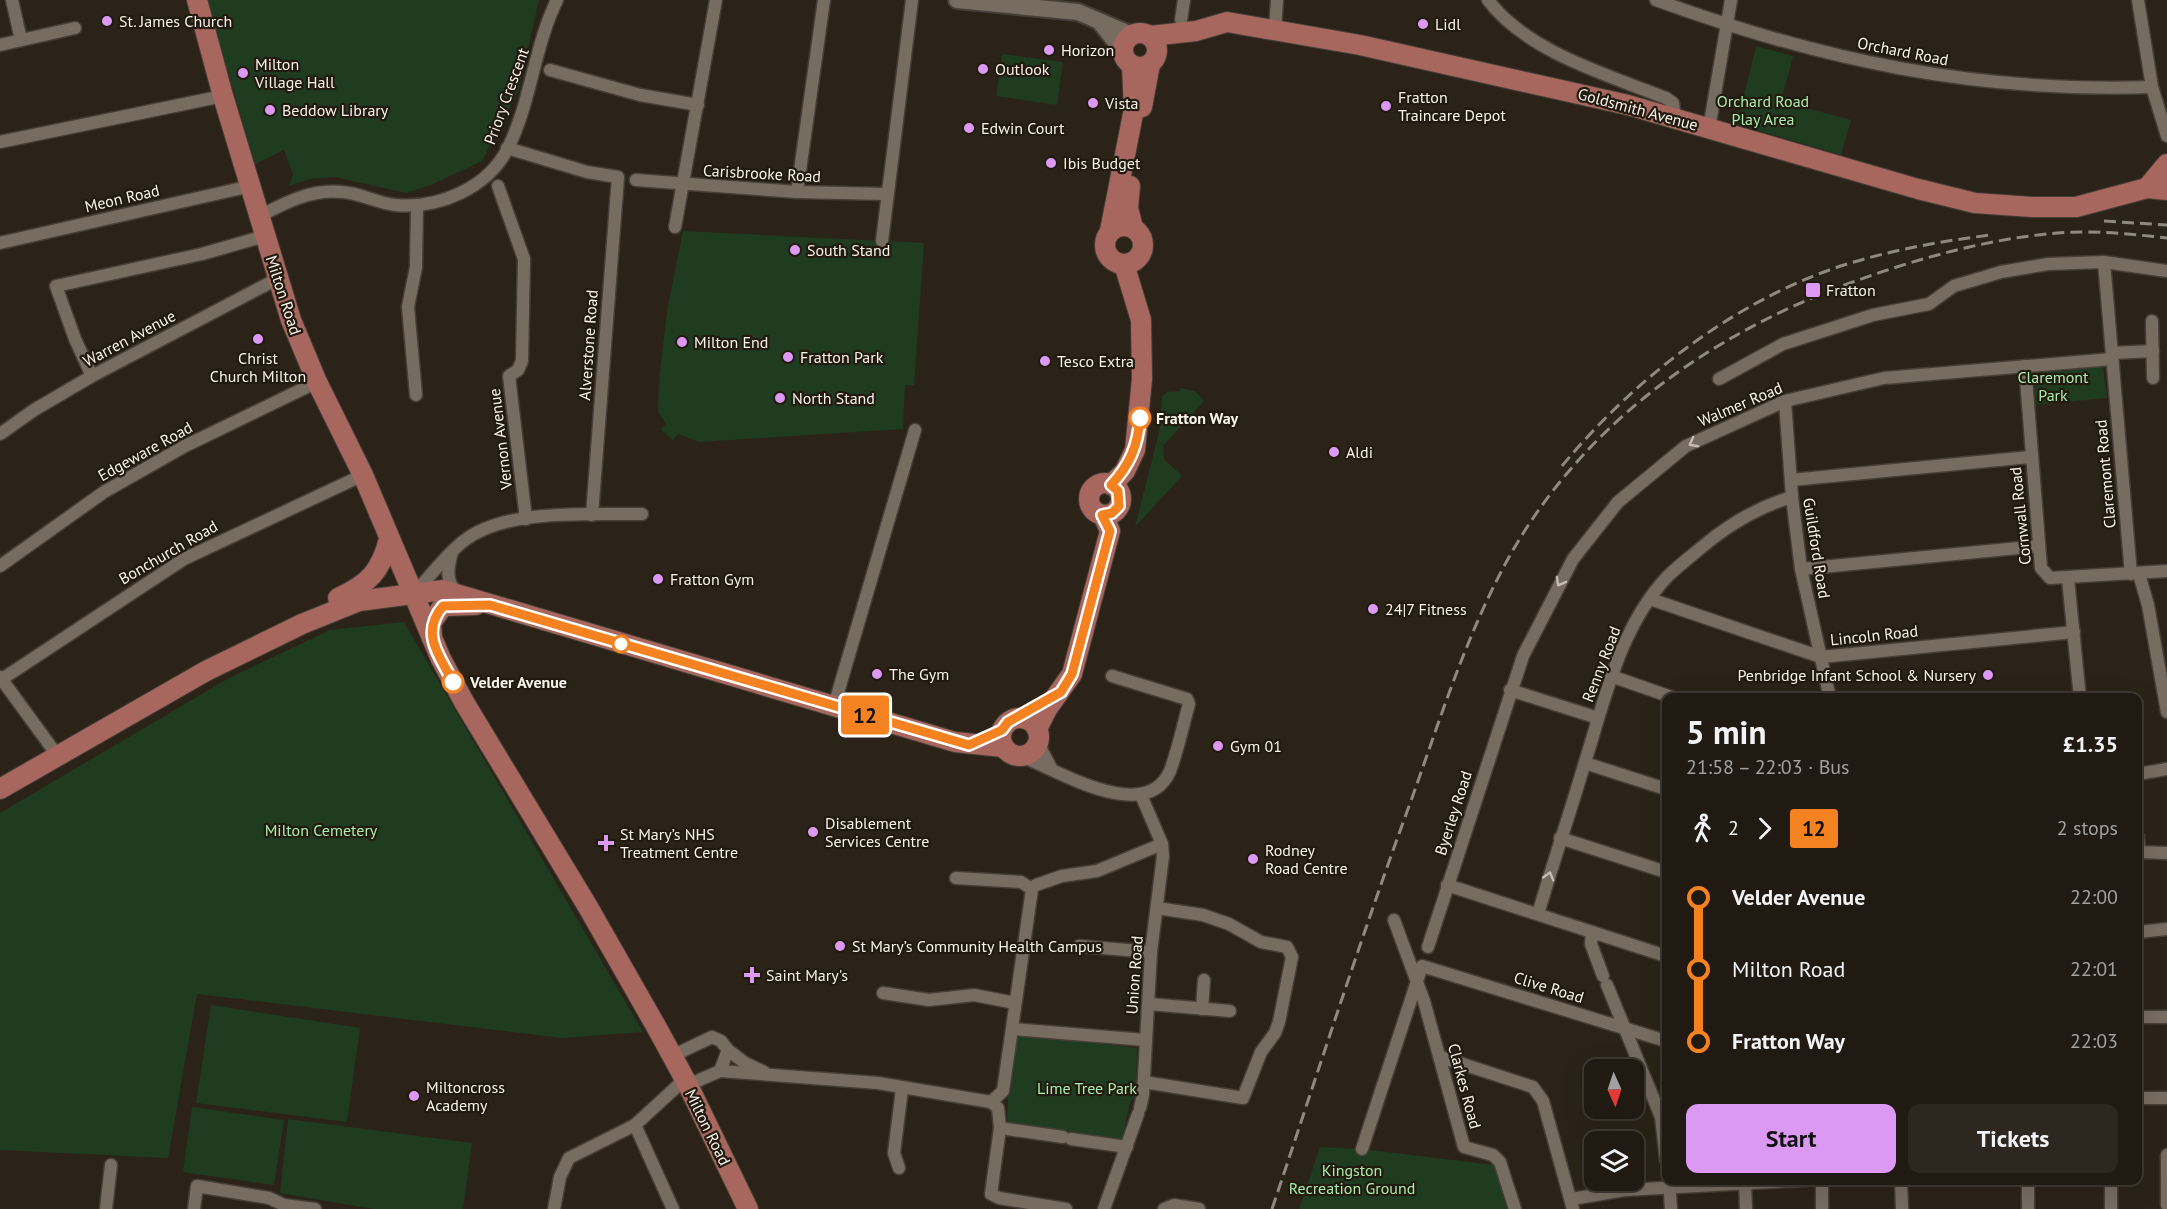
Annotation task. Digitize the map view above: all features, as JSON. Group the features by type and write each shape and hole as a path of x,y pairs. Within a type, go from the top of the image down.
{"main road":[{"name":"Milton Road","path":"197,0 277,279 317,382 363,475 432,638 464,702 588,907 687,1082 748,1209"},
{"name":"Goldsmith Avenue","path":"957,0 1078,12 1097,20 1141,51 1188,25 1227,22 1473,69 1628,105 1918,189 1975,203 2076,207 2157,189 2167,164"},
{"path":"1141,51 1128,208 1133,228 1143,240 1142,251 1133,262 1124,264 1116,263 1107,254 1104,242 1110,231 1134,109 1141,51"},
{"path":"1110,231 1121,226 1133,228"},
{"path":"0,789 206,671 302,624 415,599 443,590 969,745 1009,745 1031,752 1047,709 1061,692 1078,658 1107,547 1110,531 1102,515 1090,506 1090,495 1101,484 1111,485 1125,471 1135,450 1142,379 1141,320 1124,264"},
{"path":"302,624 319,607 357,590 373,575 383,561 389,539"},
{"path":"415,599 457,600 490,605"},
{"path":"432,638 431,623 443,606 490,605"},
{"path":"1009,745 1008,722 1019,718 1061,692"},
{"path":"1019,718 1029,720 1037,736"}],"street":[{"path":"12,0 21,40"},
{"name":"Priory Crescent","path":"260,216 288,201 315,193 341,191 394,205 417,205 441,200 470,189 490,171 507,148 557,0"},
{"path":"675,227 716,0"},
{"path":"797,192 824,0"},
{"path":"882,241 912,0"},
{"path":"1184,0 1188,25"},
{"path":"1275,30 1277,0"},
{"path":"1488,0 1531,39 1583,65 1674,103 1675,119"},
{"name":"Orchard Road","path":"1656,0 1727,26 1891,69 1966,80 2030,86 2152,87"},
{"path":"1709,129 1731,0"},
{"path":"2138,0 2152,87 2167,136"},
{"path":"0,45 75,28"},
{"path":"550,70 640,95 698,105"},
{"path":"1628,105 1634,85"},
{"path":"0,142 223,96"},
{"path":"2156,100 2167,108"},
{"name":"Alverstone Road","path":"507,148 587,172 618,177 592,515"},
{"name":"Carisbrooke Road","path":"636,180 797,192 887,194"},
{"name":"Meon Road","path":"0,243 251,186"},
{"name":"Vernon Avenue","path":"498,186 524,259 522,361 518,370 509,376 526,519"},
{"path":"416,395 408,307 416,267 417,205"},
{"path":"92,376 75,339 57,286 202,254 265,236"},
{"path":"1719,379 1783,344 1873,315 1929,304 1954,286 2001,272 2048,264 2104,262 2167,271"},
{"name":"Claremont Road","path":"2104,262 2135,574 2148,605 2167,712"},
{"name":"Warren Avenue","path":"1,428 92,376 277,279"},
{"path":"2152,321 2153,378"},
{"name":"Walmer Road","path":"1510,690 1544,611 1573,559 1618,502 1686,446 1785,401 1884,378 2025,366 2153,351"},
{"name":"Cornwall Road","path":"2025,366 2041,568 2049,578 2068,579 2167,571"},
{"name":"Edgeware Road","path":"0,566 114,486 185,446 317,382"},
{"name":"Guildford Road","path":"1785,401 1792,497 1801,569 1829,693"},
{"path":"834,706 915,430"},
{"path":"1791,480 2031,457"},
{"name":"Bonchurch Road","path":"1,678 184,559 363,475"},
{"name":"Renny Road","path":"1538,914 1611,676 1632,630 1650,599 1667,577 1718,533 1773,502 1792,497"},
{"path":"415,599 452,551 483,529 526,519 642,514"},
{"path":"1801,569 2038,546"},
{"path":"452,551 447,572 456,592"},
{"path":"2068,579 2080,693"},
{"name":"Lincoln Road","path":"1650,599 1821,657 2074,632"},
{"path":"1009,745 1061,775 1125,797 1141,795 1160,783 1169,772 1189,704 1187,699 1112,676"},
{"path":"1611,676 1662,694"},
{"path":"1,678 57,755"},
{"path":"1510,690 1598,718"},
{"name":"Byerley Road","path":"1428,947 1510,690"},
{"path":"1037,736 1051,768"},
{"path":"1585,762 1662,788"},
{"path":"2142,773 2167,769"},
{"name":"Union Road","path":"1104,1209 1139,1111 1144,1082 1151,952 1162,844 1141,795"},
{"path":"1560,838 1662,871"},
{"path":"956,878 1021,882 1034,887 1062,876 1097,871 1162,844"},
{"path":"2142,852 2167,853"},
{"path":"1447,885 1662,955"},
{"path":"991,1102 1003,1091 1034,887"},
{"path":"1144,1082 1243,1098 1261,1052 1275,1033 1279,1022 1292,957 1287,947 1261,942 1229,924 1203,915 1156,908"},
{"name":"Clarkes Road","path":"1394,920 1418,981 1441,1057 1464,1147 1493,1155 1500,1162 1515,1209"},
{"path":"2142,932 2167,929"},
{"path":"1592,932 1591,944 1660,1117 1662,1131"},
{"path":"1079,946 1151,952"},
{"name":"Clive Road","path":"1418,981 1422,966 1662,1040"},
{"path":"1202,1008 1204,980"},
{"path":"1362,1149 1418,981"},
{"path":"883,993 929,1000 974,995 1016,1003"},
{"path":"1149,1004 1230,1011"},
{"path":"2142,1017 2167,1017"},
{"path":"1012,1029 1145,1040"},
{"path":"672,1056 712,1037 721,1041 728,1050 745,1063 773,1077"},
{"path":"720,1071 728,1050"},
{"path":"1441,1057 1533,1087 1543,1101 1573,1204 1625,1190 1662,1185"},
{"path":"554,1209 560,1177 569,1158 635,1125 687,1082 720,1071 773,1077 878,1083 902,1089 991,1102 998,1108 1000,1128 991,1194 999,1198 1066,1209"},
{"path":"899,1168 894,1153 902,1089"},
{"path":"2142,1098 2167,1098"},
{"path":"635,1125 673,1209"},
{"path":"1000,1128 1127,1147"},
{"path":"2167,1155 2167,1205"},
{"path":"106,1209 111,1165"},
{"path":"1670,1185 1671,1209"},
{"path":"1745,1185 1746,1209"},
{"path":"1822,1185 1822,1209"},
{"path":"1901,1185 1902,1209"},
{"path":"2028,1185 2028,1209"},
{"path":"2111,1185 2111,1209"},
{"path":"194,1209 197,1186 269,1197 284,1205 315,1209"},
{"path":"1164,1209 1174,1204 1199,1209"}],"green space":[{"path":"207,0 539,0 519,89 482,161 433,184 406,193 335,177 310,179 289,186 293,174 284,150 255,164"},
{"name":"Orchard Road Play Area","path":"1756,46 1793,56 1781,101 1851,120 1841,155 1737,124"},
{"path":"1002,54 1063,62 1057,105 996,96"},
{"name":"Fratton Park","path":"683,231 924,243 914,385 905,385 903,429 699,442 678,434 673,440 661,430 666,424 658,411 659,380 667,311"},
{"name":"Claremont Park","path":"2103,366 2107,398 2036,405 2034,382 2045,370"},
{"path":"1181,388 1195,391 1204,401 1163,446 1164,459 1182,476 1135,527 1159,433 1162,397 1167,392 1180,391"},
{"name":"Milton Cemetery","path":"404,622 643,1032 562,1038 197,994 168,1158 0,1150 0,813 229,678 330,630"},
{"path":"211,1005 360,1028 347,1122 196,1103"},
{"name":"Lime Tree Park","path":"1017,1035 1137,1048 1136,1093 1129,1106 1122,1140 1008,1122 1008,1101"},
{"path":"192,1107 284,1120 274,1185 183,1172"},
{"path":"288,1119 472,1143 463,1209 374,1209 280,1193"},
{"name":"Kingston Recreation Ground","path":"1320,1147 1362,1149 1494,1165 1507,1209 1299,1209"}],"railway":[{"path":"2104,221 2167,225"},
{"path":"1272,1209 1340,1003 1442,712 1475,627 1501,572 1531,521 1566,475 1605,433 1648,395 1694,361 1744,331 1796,305 1850,283 1952,251 2030,236 2085,232 2167,238"},
{"path":"1562,466 1590,434 1654,373 1726,321 1764,299 1804,280 1844,265 1917,247 1991,235"}],"bus line":[{"name":"12","path":"453,682 432,638 431,623 443,606 451,604 490,605 969,745 1002,730 1008,722 1019,718 1061,692 1068,683 1078,658 1107,547 1110,531 1102,515 1112,513 1119,506 1120,496 1115,487 1111,485 1125,471 1135,450 1140,418"}],"place":[{"name":"St. James Church","path":"107,21"},
{"name":"Lidl","path":"1423,24"},
{"name":"Horizon","path":"1049,50"},
{"name":"Outlook","path":"983,69"},
{"name":"Milton Village Hall","path":"243,73"},
{"name":"Vista","path":"1093,103"},
{"name":"Fratton Traincare Depot","path":"1386,106"},
{"name":"Beddow Library","path":"270,110"},
{"name":"Edwin Court","path":"969,128"},
{"name":"Ibis Budget","path":"1051,163"},
{"name":"South Stand","path":"795,250"},
{"name":"Fratton","path":"1813,290"},
{"name":"Christ Church Milton","path":"258,339"},
{"name":"Milton End","path":"682,342"},
{"name":"Fratton Park","path":"788,357"},
{"name":"Tesco Extra","path":"1045,361"},
{"name":"North Stand","path":"780,398"},
{"name":"Fratton Way","path":"1140,418"},
{"name":"Aldi","path":"1334,452"},
{"name":"Fratton Gym","path":"658,579"},
{"name":"24|7 Fitness","path":"1373,609"},
{"name":"The Gym","path":"877,674"},
{"name":"Penbridge Infant School & Nursery","path":"1988,675"},
{"name":"Velder Avenue","path":"453,682"},
{"name":"Gym 01","path":"1218,746"},
{"name":"Disablement Services Centre","path":"813,832"},
{"name":"St Mary’s NHS Treatment Centre","path":"606,843"},
{"name":"Rodney Road Centre","path":"1253,859"},
{"name":"St Mary’s Community Health Campus","path":"840,946"},
{"name":"Saint Mary's","path":"752,975"},
{"name":"Miltoncross Academy","path":"414,1096"}]}
